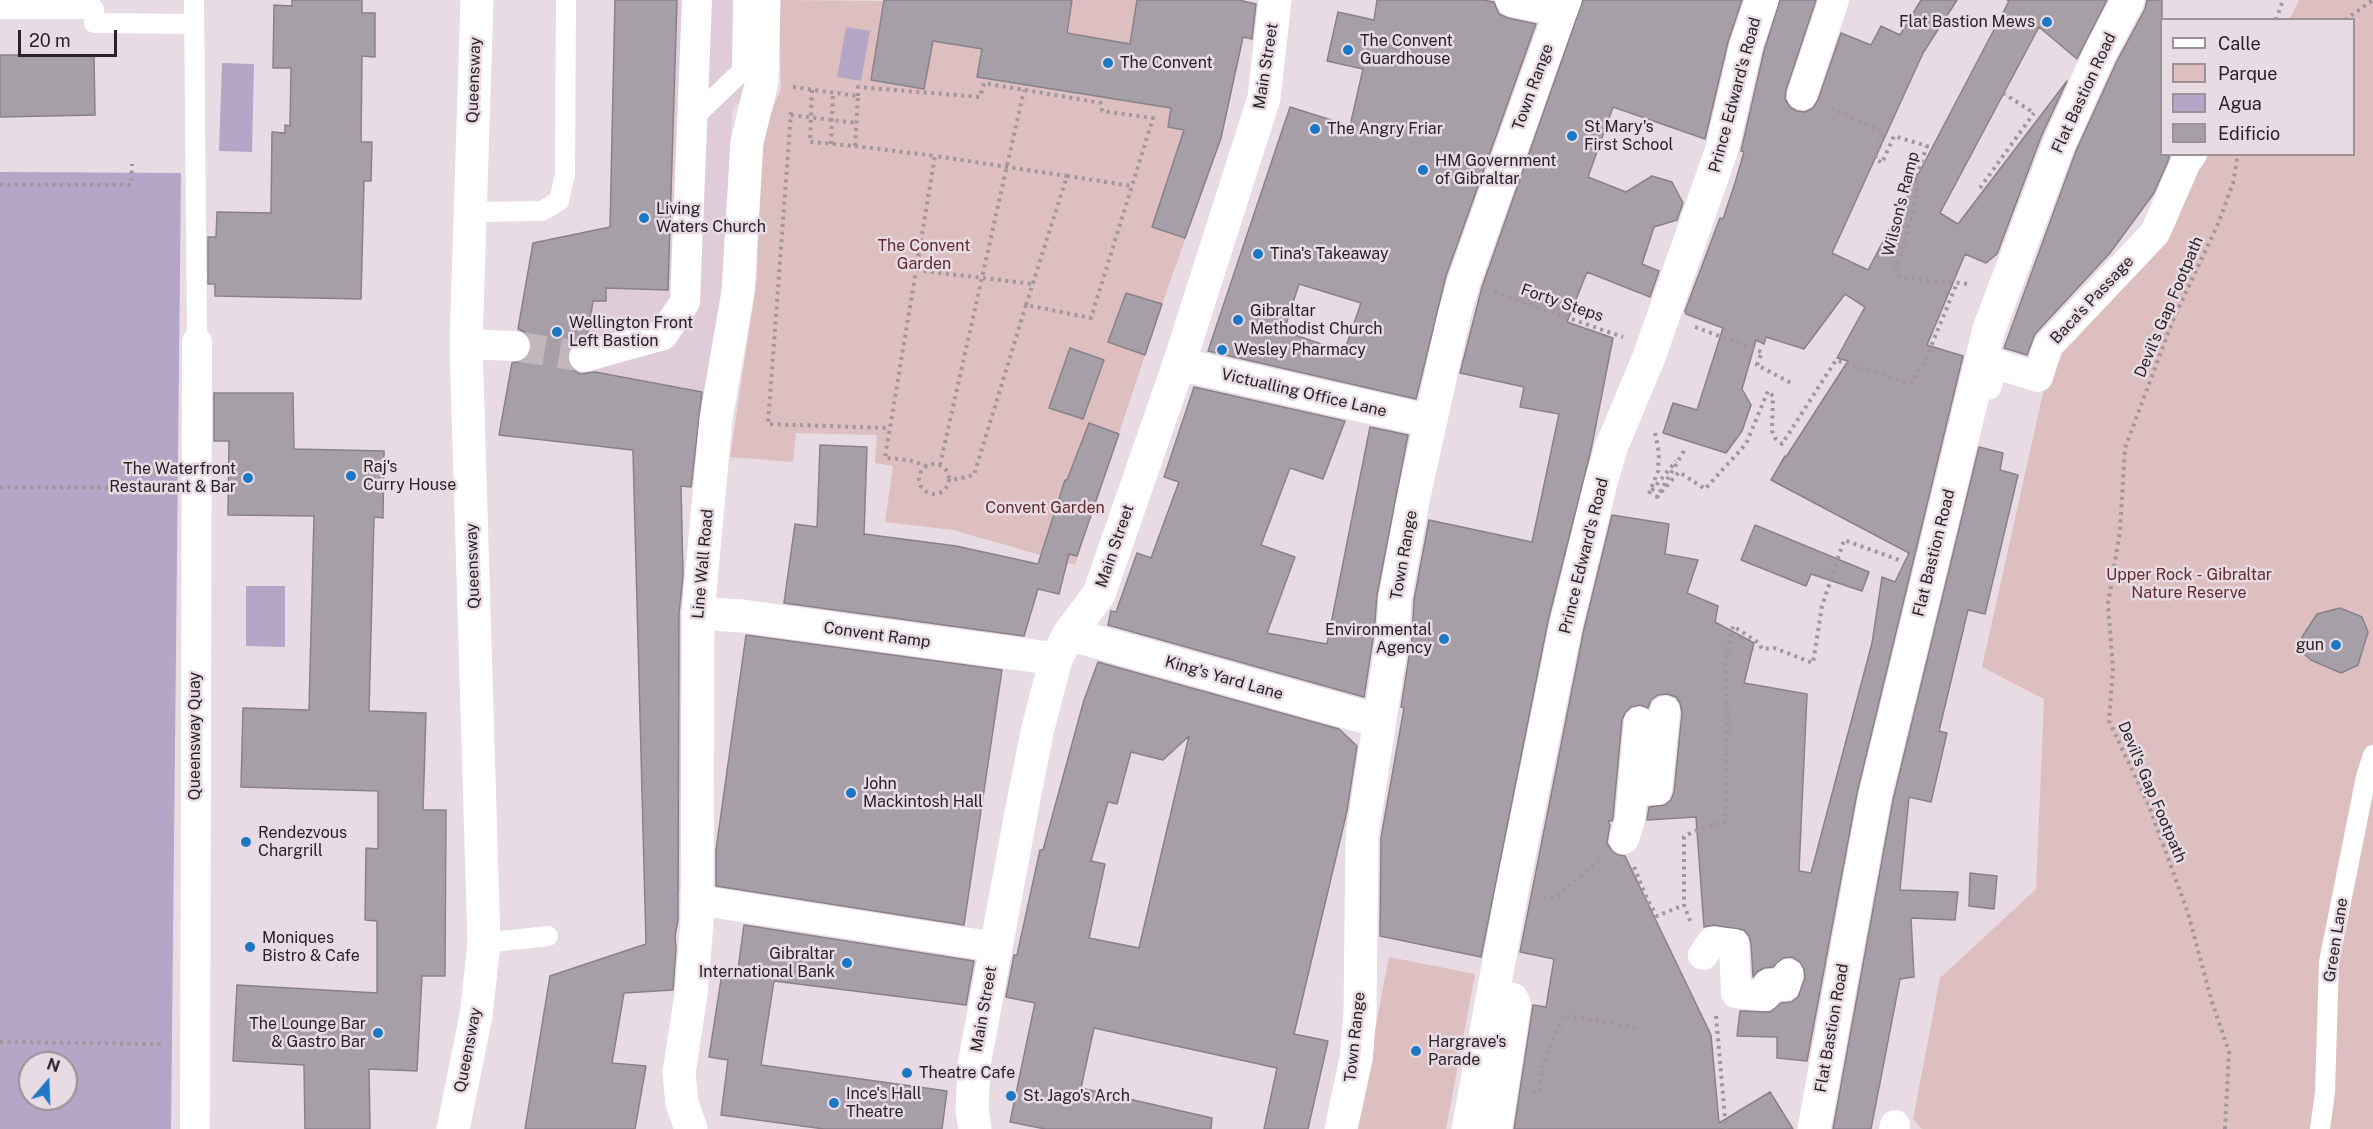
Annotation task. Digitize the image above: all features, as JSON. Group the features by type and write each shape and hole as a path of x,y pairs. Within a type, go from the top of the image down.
{"street":[{"name":"Queensway","path":"453,1129 476,1016 484,943 466,344 477,0"},
{"path":"584,357 663,335 685,302 697,0"},
{"name":"Line Wall Road","path":"690,1128 682,1103 679,1073 691,995 697,900 698,613 716,419 738,292 747,142 762,81 764,0"},
{"name":"Main Street","path":"975,1129 972,1098 974,1065 1038,728 1062,647 1099,594 1179,364 1264,98 1275,0"},
{"path":"1512,0 1563,5"},
{"name":"Prince Edward's Road","path":"1468,1129 1512,891 1566,625 1601,482 1611,448 1652,348 1722,149 1746,46 1762,0"},
{"path":"1802,95 1834,0"},
{"name":"Flat Bastion Road","path":"1814,1129 1875,796 1989,329 2046,178 2084,88 2128,0"},
{"name":"Town Range","path":"1341,1129 1356,1059 1360,1014 1362,836 1394,635 1395,598 1430,422 1464,281 1563,5"},
{"name":"Baca's Passage","path":"1976,381 1987,385 1993,363 2038,377 2048,346 2155,233 2190,156"},
{"name":"Queensway Quay","path":"195,1129 197,342"},
{"path":"466,344 515,345"},
{"name":"Victualling Office Lane","path":"1179,364 1430,422"},
{"name":"Convent Ramp","path":"698,613 1062,647"},
{"name":"King's Yard Lane","path":"1062,647 1379,721"},
{"path":"1624,839 1630,820 1633,789 1652,716"},
{"path":"697,900 995,947"},
{"path":"1703,955 1712,942 1734,944 1736,993 1765,996 1769,984 1785,987 1788,974"},
{"path":"1493,993 1513,998 1516,1005 1497,1129"}],"lane":[{"path":"194,0 197,342"},
{"path":"470,212 542,211 559,201 565,174 566,0"},
{"path":"693,118 742,71 743,0"},
{"path":"0,9 94,9 94,23 194,24"},
{"name":"Green Lane","path":"2320,1129 2325,1092 2329,962 2366,777 2373,755"},
{"path":"484,943 548,936"}],"path":[{"path":"2277,18 2283,0"},
{"path":"2348,18 2373,0"},
{"path":"855,146 858,87 980,97 984,83 1101,103 1102,111 1153,118 1090,318 1026,305"},
{"path":"792,96 793,87 858,96"},
{"path":"812,90 810,142 935,156 1132,186"},
{"path":"940,465 1024,90"},
{"path":"831,144 833,92"},
{"path":"2003,93 2034,113"},
{"name":"Wilson's Ramp","path":"1802,95 1884,132 1875,158 1882,163 1894,136 1927,146 1916,176 1913,212 1896,270 1897,275 1911,279 1965,285"},
{"path":"792,106 768,424 889,428"},
{"path":"791,115 857,123"},
{"path":"927,466 909,460 885,458 935,156"},
{"name":"Devil's Gap Footpath","path":"2225,1129 2229,1052 2180,892 2149,806 2109,721 2113,668 2108,604 2120,531 2125,448 2173,320 2218,224 2234,183 2238,156"},
{"path":"0,185 130,185 132,164"},
{"path":"949,481 947,472 940,465 931,464 923,469 919,478 924,490 936,494 944,489 949,481 974,475 1067,176"},
{"path":"916,270 1033,284"},
{"name":"Forty Steps","path":"1464,281 1652,348"},
{"path":"1654,426 1659,453 1658,471 1649,494 1684,451 1658,497 1679,472 1705,489 1746,444 1768,391 1773,396 1772,431 1775,438 1782,444 1836,360 1910,384 1925,361 1957,283"},
{"path":"1689,324 1762,352 1757,365 1791,383"},
{"path":"0,487 165,489"},
{"path":"1512,891 1555,898 1624,839 1648,902 1657,916 1684,905 1684,837 1694,831 1725,822 1728,718 1725,664 1733,626 1759,643 1762,649 1774,648 1814,663 1822,606 1844,540 1931,571"},
{"path":"1503,1090 1539,1092 1543,1063 1564,1015 1640,1028"},
{"path":"0,1042 171,1044"}],"shaded area":[{"path":"615,0 751,0 750,81 742,100 732,109 728,269 696,487 675,486 674,494 682,495 687,880 646,944 632,451 499,435 533,243 610,227"}],"green space":[{"name":"The Convent Garden","path":"779,0 884,1 872,81 924,89 933,41 982,49 978,77 1171,108 1168,127 1222,137 1162,304 1075,565 953,530 885,522 893,466 875,463 877,435 796,433 793,462 730,457 757,278 759,171 764,131 781,88"},
{"path":"1072,0 1138,0 1130,44 1067,33"},
{"name":"Upper Rock - Gibraltar Nature Reserve","path":"2299,0 2373,0 2373,1129 1922,1129 1913,1119 1940,978 2036,889 2044,699 1982,667 2053,348 2201,156 2355,156 2355,18 2290,18"},
{"name":"Hargrave's Parade","path":"1389,957 1475,974 1446,1129 1356,1129"}],"water":[{"path":"846,27 870,31 861,81 837,77"},
{"path":"222,63 254,64 252,152 219,151"},
{"path":"0,172 181,173 171,1129 0,1129"},
{"path":"246,586 285,586 285,647 246,646"}],"building":[{"path":"292,0 362,0 362,13 375,13 375,57 362,56 361,142 372,142 371,181 364,181 361,299 215,296 215,284 208,284 208,237 216,237 217,212 271,213 272,132 285,133 285,125 290,126 291,68 273,68 274,5 292,6"},
{"path":"615,0 677,0 668,290 606,288 606,301 593,301 587,338 571,345 567,361 572,370 580,374 595,372 702,392 691,487 681,486 683,576 679,613 678,920 675,936 673,990 624,993 612,1063 646,1066 635,1129 525,1129 550,976 646,944 633,450 499,435 512,363 523,361 529,356 532,347 530,338 518,329 533,243 610,227"},
{"name":"The Convent","path":"884,0 1072,0 1067,33 1130,44 1137,0 1239,0 1256,4 1252,39 1243,37 1221,138 1185,238 1152,227 1184,130 1168,127 1171,108 977,77 982,49 933,41 924,89 871,80"},
{"path":"1377,0 1483,0 1494,2 1499,14 1536,24 1446,276 1416,399 1208,351 1290,107 1350,126 1363,69 1327,61 1338,12 1374,20","holes":["1299,284 1361,303 1344,352 1284,331"]},
{"path":"1583,0 1742,0 1728,42 1705,139 1613,107 1588,177 1626,192 1652,176 1672,182 1683,203 1677,220 1654,227 1642,264 1659,271 1650,297 1587,272 1567,322 1613,338 1591,450 1548,621 1481,957 1380,936 1381,838 1404,708 1401,707 1412,638 1414,600 1429,520 1532,542 1559,414 1520,407 1524,387 1460,373 1482,287"},
{"path":"1780,0 1816,0 1785,99 1790,107 1805,112 1813,108 1818,100 1841,33 1871,45 1881,26 1900,35 1921,0 1957,0 1923,53 1832,253 1868,270 2009,1 2007,0 2107,0 2077,59 2039,27 1940,213 1958,224 2067,81 2041,137 1997,254 1986,263 1965,254 1927,345 1963,356 1857,793 1807,1061 1777,1058 1777,1037 1737,1036 1740,1011 1770,1012 1781,1003 1791,1002 1798,997 1805,978 1800,962 1792,957 1783,958 1773,967 1764,968 1753,977 1751,943 1744,930 1714,925 1704,927 1696,817 1647,820 1649,807 1665,805 1671,800 1674,792 1682,713 1680,703 1676,697 1667,694 1658,695 1651,700 1648,708 1640,705 1631,707 1622,720 1613,817 1612,821 1608,821 1610,825 1607,843 1612,851 1625,856 1711,1035 1719,1123 1770,1092 1793,1129 1514,1129 1533,1005 1546,1007 1554,959 1520,952 1584,629 1612,515 1669,524 1665,554 1698,560 1687,593 1718,606 1715,622 1754,643 1744,683 1807,694 1799,871 1811,873 1872,643 1882,577 1895,582 1909,553 1771,480 1848,361 1837,358 1865,307 1845,294 1804,349 1766,337 1764,344 1756,340 1742,389 1751,405 1742,431 1726,453 1663,433 1673,403 1697,410 1723,328 1686,314 1685,311 1720,218 1723,219 1735,183 1744,152 1741,151 1764,51"},
{"path":"2147,0 2162,0 2160,156 2169,156 2168,161 2154,193 2110,253 2035,334 2027,355 2004,348 2076,151 2117,61 2145,9"},
{"path":"0,55 94,55 95,115 0,117"},
{"path":"1126,293 1162,304 1145,355 1108,342"},
{"path":"1070,348 1104,360 1083,419 1049,408"},
{"path":"1194,387 1345,421 1323,479 1290,468 1261,545 1295,557 1267,633 1327,644 1370,427 1408,435 1377,595 1374,633 1364,697 1108,625 1111,611 1116,612 1137,553 1151,558 1179,482 1164,477"},
{"path":"214,393 293,393 294,449 384,451 383,518 374,517 369,711 426,713 423,810 446,810 445,976 422,976 417,1071 369,1069 370,1129 305,1129 304,1065 233,1061 237,985 377,993 377,921 365,920 366,848 378,849 378,791 241,787 243,708 309,710 314,516 228,515 229,441 214,441"},
{"path":"1089,423 1119,434 1077,556 1069,554 1059,594 1038,589 1024,636 784,603 795,524 817,527 820,445 867,447 864,534 956,546 1038,564 1065,480 1067,480"},
{"path":"1979,447 2003,453 2000,470 2018,475 1985,614 1968,610 1939,731 1947,733 1931,802 1909,797 1900,890 1958,892 1955,920 1911,918 1914,977 1900,979 1871,1129 1833,1129 1893,800"},
{"path":"1755,525 1869,572 1862,591 1811,574 1806,586 1741,560"},
{"path":"2340,608 2362,617 2368,632 2358,665 2341,673 2311,660 2304,654 2302,637 2317,614"},
{"name":"John Mackintosh Hall","path":"746,635 1002,670 964,925 716,886 716,850"},
{"path":"1098,662 1339,729 1357,746 1347,811 1294,1034 1328,1041 1308,1129 1264,1129 1277,1068 1094,1028 1081,1088 1212,1118 1211,1129 1045,1129 1010,1122 1035,1003 1006,997 1040,850 1043,850 1084,700","holes":["1189,736 1139,948 1089,938 1105,864 1091,861 1108,802 1117,804 1131,752 1163,760"]},
{"path":"1970,873 1997,876 1994,909 1969,906"},
{"path":"744,925 974,961 966,1005 774,981 761,1065 947,1091 942,1129 824,1129 721,1115 728,1060 709,1057 722,973 737,976"}],"tunnel":[{"path":"515,346 584,357"}],"place":[{"name":"Flat Bastion Mews","path":"2047,22"},
{"name":"The Convent Guardhouse","path":"1348,50"},
{"name":"The Convent","path":"1108,63"},
{"name":"The Angry Friar","path":"1315,129"},
{"name":"St Mary's First School","path":"1572,136"},
{"name":"HM Government of Gibraltar","path":"1423,170"},
{"name":"Living Waters Church","path":"644,218"},
{"name":"Tina's Takeaway","path":"1258,254"},
{"name":"Gibraltar Methodist Church","path":"1238,320"},
{"name":"Wellington Front Left Bastion","path":"557,332"},
{"name":"Wesley Pharmacy","path":"1222,350"},
{"name":"Raj's Curry House","path":"351,476"},
{"name":"The Waterfront Restaurant & Bar","path":"248,478"},
{"name":"Environmental Agency","path":"1444,639"},
{"name":"gun","path":"2336,645"},
{"name":"John Mackintosh Hall","path":"851,793"},
{"name":"Rendezvous Chargrill","path":"246,842"},
{"name":"Moniques Bistro & Cafe","path":"250,947"},
{"name":"Gibraltar International Bank","path":"847,963"},
{"name":"The Lounge Bar & Gastro Bar","path":"378,1033"},
{"name":"Hargrave's Parade","path":"1416,1051"},
{"name":"Theatre Cafe","path":"907,1073"},
{"name":"St. Jago's Arch","path":"1011,1096"},
{"name":"Ince's Hall Theatre","path":"834,1103"}],"park label":[{"name":"Convent Garden","path":"1045,508"}]}
